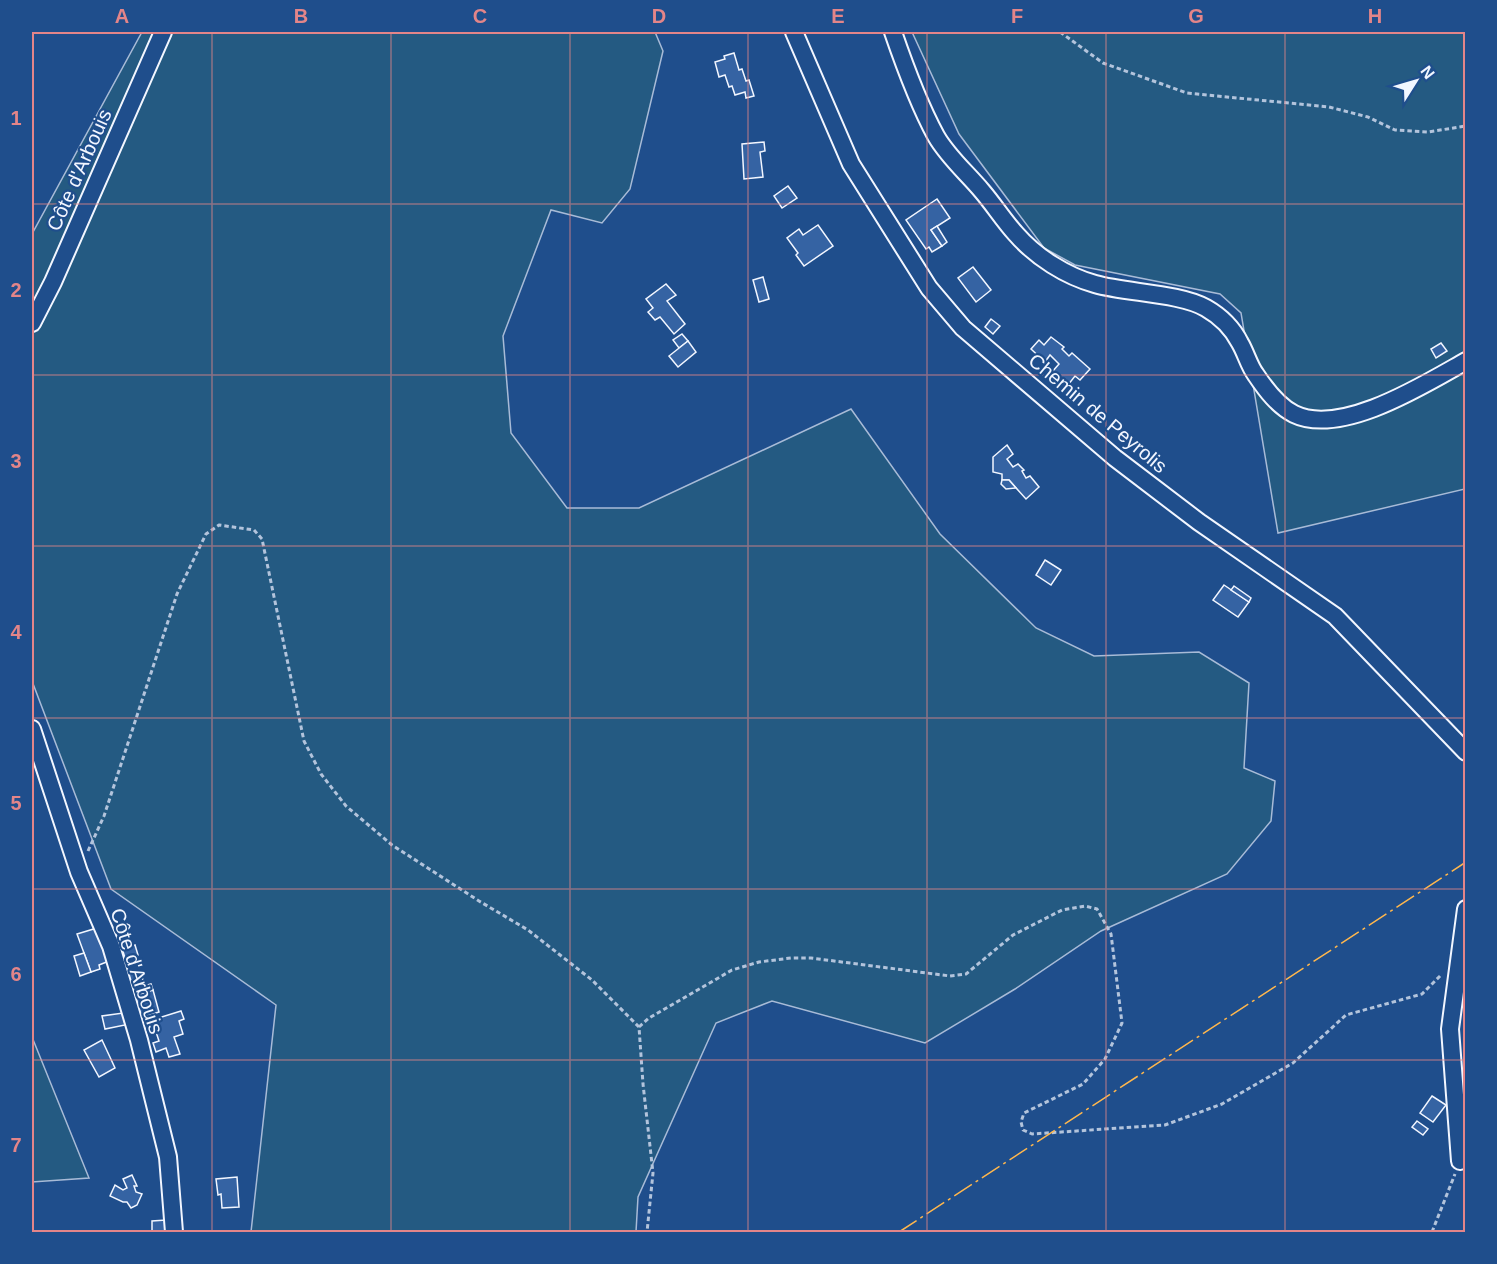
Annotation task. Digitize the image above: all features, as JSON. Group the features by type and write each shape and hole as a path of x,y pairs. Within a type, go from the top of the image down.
{"street":[{"name":"Côte d'Arbouis","path":"32,323 53,282 163,32"},
{"name":"Chemin de Peyrolis","path":"794,32 851,164 929,288 963,328 1115,458 1199,522 1335,616 1466,752"},
{"path":"893,32 921,104 938,138 1016,234 1033,251 1060,270 1095,284 1178,299 1205,307 1226,322 1240,341 1254,373 1271,396 1293,413 1309,418 1337,419 1380,405 1420,387 1466,361"},
{"name":"Côte d'Arbouis","path":"32,729 79,872 111,946 139,1040 168,1157 174,1233"},
{"path":"1460,1161 1450,1029 1466,909"}],"path":[{"path":"1060,32 1103,63 1188,93 1329,107 1368,117 1395,130 1428,132 1466,126"},
{"path":"79,872 104,816 177,594 206,534 219,525 254,530 262,539 304,741 321,774 346,806 392,845 478,901 528,930 592,980 639,1027 642,1084 652,1173 647,1233"},
{"path":"639,1027 649,1018 732,970 759,962 811,958 950,976 966,974 1013,935 1062,910 1085,906 1097,909 1112,934 1122,1023 1106,1059 1083,1084 1024,1113 1021,1122 1023,1130 1032,1134 1165,1125 1222,1104 1293,1063 1346,1015 1422,994 1440,977 1460,948"},
{"path":"1432,1233 1460,1161"}],"shaded area":[{"path":"142,32 655,32 663,51 630,189 602,223 551,210 503,336 511,433 567,508 639,508 851,409 940,534 1036,628 1094,656 1199,652 1249,683 1244,768 1275,781 1271,821 1227,874 1101,931 1015,989 925,1043 772,1001 716,1023 638,1197 636,1232 251,1232 276,1005 111,889 32,681 32,234"},
{"path":"912,32 1465,32 1465,489 1278,533 1241,313 1220,294 1075,265 1044,248 959,134"},
{"path":"32,1037 89,1178 32,1182"}],"building":[{"path":"734,53 739,70 742,69 746,81 749,80 754,96 746,98 745,92 735,95 725,75 719,77 715,62"},
{"path":"764,142 765,151 760,152 763,177 744,179 742,144"},
{"path":"788,186 797,198 782,208 774,196"},
{"path":"937,199 950,218 931,230 942,246 932,252 929,247 926,249 906,220"},
{"path":"818,225 833,246 804,266 787,238 799,229 803,235"},
{"path":"937,226 947,242 942,246 931,230"},
{"path":"973,267 991,290 976,302 958,278"},
{"path":"763,277 769,299 759,302 753,280"},
{"path":"666,284 676,295 667,301 685,324 674,334 660,317 655,320 648,312 653,308 646,299"},
{"path":"991,319 1000,326 993,334 985,327"},
{"path":"682,334 688,341 679,348 673,340"},
{"path":"1051,337 1064,347 1062,349 1069,356 1072,353 1090,369 1080,380 1075,376 1068,385 1052,372 1059,364 1050,355 1045,362 1031,349 1039,340 1044,345"},
{"path":"688,341 696,352 678,367 669,356"},
{"path":"1441,343 1447,351 1436,358 1431,349"},
{"path":"1007,445 1013,454 1007,459 1013,467 1018,464 1024,470 1022,471 1026,478 1030,476 1039,487 1026,499 1009,480 1002,480 1002,474 993,472 993,457"},
{"path":"1002,480 1009,480 1016,488 1006,489 1001,484"},
{"path":"1045,560 1061,570 1051,585 1036,575"},
{"path":"1224,585 1249,602 1238,617 1213,600"},
{"path":"1234,586 1251,598 1249,602 1231,590"},
{"path":"97,928 109,961 99,965 100,969 91,972 77,934"},
{"path":"135,945 138,955 125,958 122,948"},
{"path":"84,953 91,972 80,976 74,956"},
{"path":"141,971 144,986 151,984 153,990 132,997 125,975"},
{"path":"153,990 159,1012 138,1019 132,997"},
{"path":"181,1011 184,1019 179,1021 183,1034 174,1037 180,1054 169,1057 166,1048 156,1052 153,1043 159,1041 152,1020"},
{"path":"123,1013 125,1025 105,1029 102,1016"},
{"path":"102,1040 115,1068 99,1077 84,1050"},
{"path":"1432,1096 1446,1105 1433,1122 1420,1113"},
{"path":"1417,1121 1428,1129 1423,1135 1412,1127"},
{"path":"132,1175 137,1186 134,1186 136,1192 142,1194 137,1205 131,1208 127,1202 110,1196 115,1185 123,1190 127,1188 123,1179"},
{"path":"237,1177 239,1207 222,1208 221,1194 218,1195 216,1179"},
{"path":"166,1220 167,1232 152,1232 152,1221"}],"power":[{"path":"899,1232 1466,862"}]}
